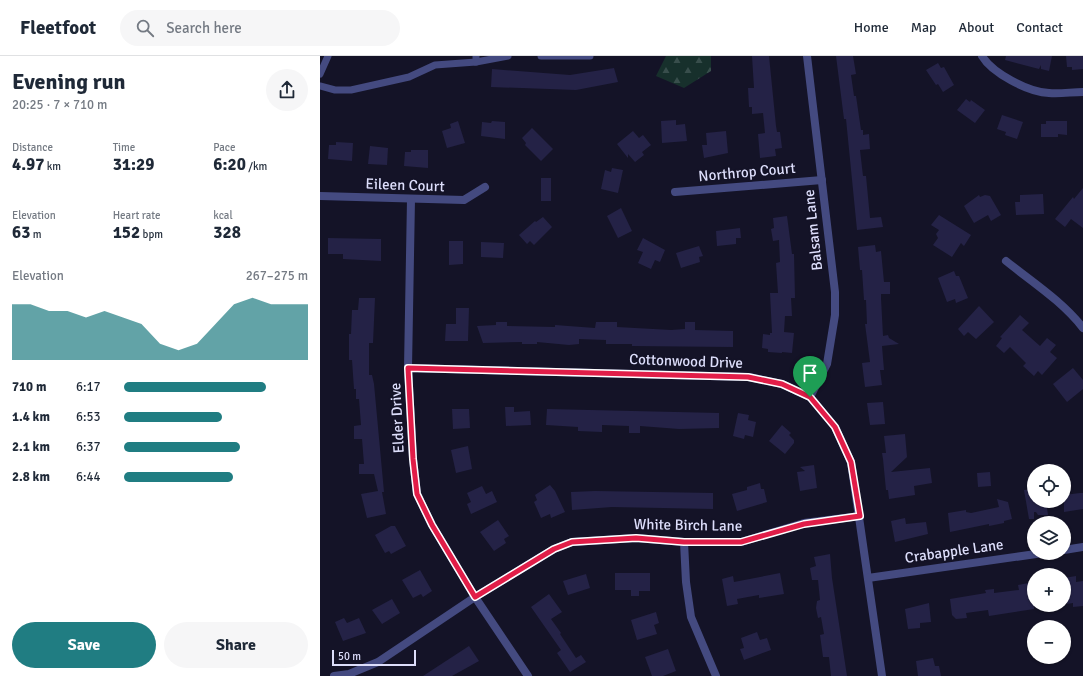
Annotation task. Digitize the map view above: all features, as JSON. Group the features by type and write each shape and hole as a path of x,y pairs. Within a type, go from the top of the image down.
{"street":[{"name":"Balsam Lane","path":"807,56 835,292 835,315 827,364 810,397"},
{"path":"982,56 986,62 1017,84 1048,94 1083,92"},
{"name":"Northrop Court","path":"675,192 822,180"},
{"name":"Eileen Court","path":"320,196 464,200 485,187"},
{"name":"Elder Drive","path":"411,199 408,368 413,459 417,494 432,525 475,597 528,676"},
{"path":"1006,261 1058,303 1074,317 1083,328"},
{"name":"Cottonwood Drive","path":"408,368 748,377 782,384 810,397 835,427 851,462 882,676"},
{"name":"White Birch Lane","path":"334,676 349,674 378,662 475,597 554,549 572,542 636,538 684,542 741,542 804,524 860,516"},
{"path":"684,542 686,582 691,617 716,676"},
{"path":"1071,549 1083,547"},
{"name":"Crabapple Lane","path":"868,578 1027,555"}],"lane":[{"path":"320,74 328,56"},
{"path":"320,86 335,90 351,90 409,77 435,65 442,60 508,56"},
{"path":"541,56 590,56"}],"green space":[{"path":"666,56 711,56 711,71 684,88 656,76"}],"building":[{"path":"752,56 769,56 776,126 777,132 780,132 782,148 775,149 776,156 760,158 758,134 765,133 763,113 752,114 752,107 749,107 748,88 754,88"},
{"path":"836,56 853,56 856,74 851,75 854,96 856,96 861,130 863,130 863,135 869,134 870,149 860,150 863,176 866,176 870,218 881,217 883,227 857,230 846,119 844,119"},
{"path":"1006,56 1052,56 1049,71 1041,69 1041,65 1039,69 1005,60"},
{"path":"1066,56 1083,56 1083,69 1072,70 1072,67 1067,67"},
{"path":"938,63 941,68 944,67 954,85 943,92 938,84 936,85 926,70"},
{"path":"614,68 618,82 576,90 491,87 492,69 570,75"},
{"path":"966,99 970,102 971,100 985,110 975,123 957,110"},
{"path":"1002,115 1023,122 1017,139 1005,135 1006,132 997,129"},
{"path":"676,120 676,125 685,124 687,141 662,143 661,121"},
{"path":"458,121 465,143 447,148 442,131 451,128 450,124"},
{"path":"492,121 505,122 505,139 481,136 482,122 491,123"},
{"path":"1046,121 1067,121 1067,135 1058,134 1058,137 1041,137 1041,124 1046,124"},
{"path":"532,128 553,149 541,161 525,145 526,143 522,138"},
{"path":"633,131 639,138 643,135 651,145 642,152 644,155 635,162 628,154 628,158 617,144"},
{"path":"726,131 728,153 704,158 702,145 707,145 706,133"},
{"path":"336,142 353,143 352,161 328,159 329,145 336,145"},
{"path":"370,146 388,148 387,165 368,164"},
{"path":"411,150 428,150 428,168 404,166 405,152 411,152"},
{"path":"612,168 623,170 618,193 601,189 605,170 611,172"},
{"path":"541,178 551,178 551,201 541,201"},
{"path":"1083,188 1083,228 1071,219 1065,227 1055,219 1073,197 1074,199"},
{"path":"1043,194 1044,214 1016,215 1015,202 1020,202 1020,195"},
{"path":"979,195 980,197 985,195 990,196 1001,215 991,221 988,215 974,223 964,206"},
{"path":"621,208 632,231 618,238 607,216"},
{"path":"939,215 971,235 964,246 961,243 952,257 933,245 938,238 936,234 939,230 931,225"},
{"path":"787,216 792,254 794,254 795,298 791,298 792,316 785,316 784,332 794,333 792,353 768,352 768,349 762,348 763,334 770,335 770,333 772,333 770,293 778,293 776,263 780,262 779,240 773,241 771,229 774,228 773,218"},
{"path":"543,217 552,227 534,245 530,241 527,244 519,235 535,221 536,222"},
{"path":"740,228 741,238 736,238 736,244 717,246 716,231"},
{"path":"328,238 381,239 381,261 343,259 343,254 328,254"},
{"path":"643,238 665,250 660,262 655,260 651,269 638,263 643,252 637,250"},
{"path":"449,241 463,241 463,264 449,265"},
{"path":"481,242 504,243 503,258 481,257"},
{"path":"875,245 876,252 881,251 884,282 890,282 890,294 881,294 883,336 888,335 889,338 899,344 882,346 884,370 880,370 882,385 865,387 862,363 870,362 865,324 867,324 866,300 864,300 862,270 860,270 858,247"},
{"path":"699,246 703,256 699,257 700,262 681,268 676,253"},
{"path":"954,271 956,276 959,276 968,298 956,303 955,299 947,302 938,278"},
{"path":"359,298 375,298 373,343 369,343 369,375 372,375 374,384 384,492 382,492 386,514 367,518 361,494 378,491 374,474 359,474 359,464 364,464 362,439 354,439 354,426 361,425 359,399 356,399 356,389 354,389 352,360 349,360 349,334 351,334 352,310 358,310"},
{"path":"979,306 994,322 976,339 968,332 964,336 958,329"},
{"path":"456,308 469,308 468,341 445,341 446,324 456,324"},
{"path":"1020,315 1029,323 1022,330 1040,346 1047,338 1056,345 1050,352 1057,358 1042,375 1038,371 1034,376 1023,366 1026,363 1010,347 1004,353 996,346 1002,338 1000,337"},
{"path":"496,322 507,322 507,326 555,327 555,325 595,328 596,322 617,322 617,327 671,330 685,329 685,322 695,322 695,330 733,331 733,347 632,346 632,344 606,344 606,340 579,339 579,344 569,345 537,342 537,344 522,344 522,342 483,343 477,326 496,325"},
{"path":"1073,368 1083,380 1083,389 1067,402 1053,384"},
{"path":"883,402 885,424 870,425 867,403"},
{"path":"505,407 514,407 514,412 530,411 531,425 506,426"},
{"path":"452,409 469,409 470,428 453,429"},
{"path":"547,409 719,413 719,428 679,429 640,426 640,433 629,433 629,426 602,425 602,432 578,431 578,427 546,425"},
{"path":"738,413 749,415 748,420 756,422 753,437 745,435 744,439 733,436"},
{"path":"782,425 791,433 789,435 794,440 794,443 785,454 769,441"},
{"path":"905,434 907,457 891,472 930,468 932,483 914,486 915,495 889,499 888,490 886,490 882,453 886,453 884,436"},
{"path":"468,446 472,469 456,473 451,450"},
{"path":"814,465 817,488 800,491 797,472 805,471 800,467"},
{"path":"990,472 991,486 978,487 977,473"},
{"path":"760,483 761,489 764,489 767,502 737,511 732,494 747,490 747,487"},
{"path":"550,485 555,491 565,512 551,518 550,514 541,518 534,502 537,500 535,495"},
{"path":"482,486 486,494 492,491 497,502 471,514 467,504 471,502 467,493"},
{"path":"1024,490 1027,490 1027,507"},
{"path":"571,492 713,493 713,509 612,507 572,510"},
{"path":"1083,493 1083,509 1064,512 1064,508 1071,508 1071,494"},
{"path":"997,499 1008,502 1012,519 1004,521 1004,523 989,526 989,524 950,532 948,513 966,510 966,512 971,513 999,507"},
{"path":"1027,508 1047,508 1048,515 1038,515 1034,512 1034,516 1028,516"},
{"path":"905,518 906,524 926,522 928,534 895,542 891,521"},
{"path":"498,520 509,536 504,539 506,543 494,551 480,532"},
{"path":"391,526 395,526 406,546 391,554 389,551 385,553 375,535"},
{"path":"830,554 832,578 847,676 831,676 829,657 823,657 820,635 824,634 821,617 818,618 816,608 817,601 820,600 818,580 812,580 810,568 816,566 814,557"},
{"path":"420,570 432,591 423,597 421,594 413,598 402,580"},
{"path":"615,573 650,573 650,591 639,591 639,596 631,596 631,590 615,590"},
{"path":"780,573 784,594 759,598 759,595 737,599 738,604 727,606 722,579 733,576 734,582"},
{"path":"586,574 590,588 568,595 563,581"},
{"path":"1076,576 1076,582 1083,581 1083,606 1073,607 1073,603 1071,603 1071,577"},
{"path":"1027,583 1027,610 989,616 988,610 966,613 967,618 956,619 952,615 950,599 986,593 985,590 994,589 994,593 1019,590 1018,585"},
{"path":"549,594 562,612 551,619 576,658 581,655 586,662 570,672 557,653 561,650 531,607"},
{"path":"392,599 400,613 382,624 372,610"},
{"path":"929,603 931,622 920,623 920,628 908,629 905,609"},
{"path":"656,612 659,623 654,625 657,634 637,640 631,620"},
{"path":"344,618 347,623 359,618 366,633 343,641 335,622"},
{"path":"757,632 760,640 767,638 771,650 744,660 740,649 744,648 741,638"},
{"path":"469,646 479,661 452,676 423,676"},
{"path":"668,649 676,671 663,676 652,676 645,657"},
{"path":"933,658 935,666 939,666 941,676 918,676 916,661"}],"route":[{"path":"408,368 748,377 782,384 810,397 835,427 851,462 860,516 804,524 741,542 684,542 636,538 572,542 554,549 475,597 432,525 417,494 413,459 408,368"}]}
